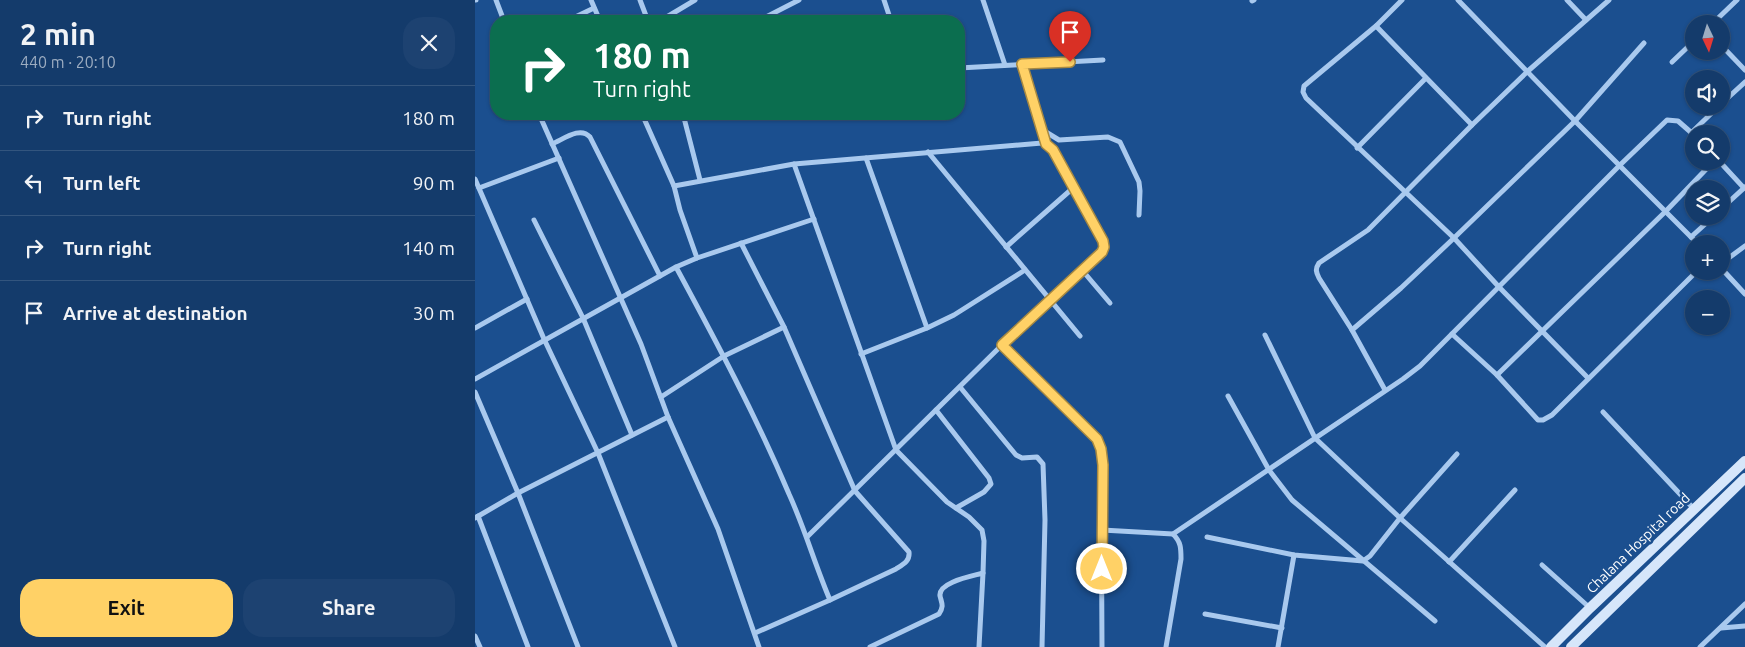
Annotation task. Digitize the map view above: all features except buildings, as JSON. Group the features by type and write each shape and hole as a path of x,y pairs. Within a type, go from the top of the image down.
{"street":[{"path":"496,0 502,15"},
{"path":"591,0 597,15"},
{"path":"640,0 646,15"},
{"path":"670,15 695,0"},
{"path":"770,15 799,0"},
{"path":"884,0 889,15"},
{"path":"983,0 1005,65"},
{"path":"1402,0 1376,26 1304,86 1305,98 1455,238 1499,287 1587,378"},
{"path":"1458,0 1689,235"},
{"path":"1567,0 1586,20"},
{"path":"1385,390 1352,330 1319,278 1316,272 1317,266 1361,236 1527,71 1609,0"},
{"path":"1721,15 1737,0"},
{"path":"579,15 594,8"},
{"path":"1376,26 1472,125"},
{"path":"1352,330 1455,238 1575,121 1644,44"},
{"path":"1672,62 1685,50"},
{"path":"1730,54 1745,70"},
{"path":"965,68 1103,60"},
{"path":"807,537 1002,345 1102,252 1104,247 1103,241 1053,150 1046,144 1022,64"},
{"path":"1357,148 1426,78"},
{"path":"1730,96 1745,82"},
{"path":"1701,125 1710,115"},
{"path":"542,120 641,344 668,416 718,529 759,647"},
{"path":"645,120 674,186 680,210 697,258"},
{"path":"685,120 700,180"},
{"path":"1102,530 1173,534 1420,366 1667,120 1678,121 1685,128"},
{"path":"1041,129 1059,140 1108,136 1120,142 1139,182 1141,191 1139,215"},
{"path":"553,144 580,132 585,132 590,137 660,276"},
{"path":"674,186 794,164 1046,144"},
{"path":"928,152 1080,336"},
{"path":"479,188 559,158"},
{"path":"866,158 927,328"},
{"path":"794,164 896,450 947,502 969,516 982,530 984,541 979,647"},
{"path":"1497,375 1666,211 1705,170"},
{"path":"1728,170 1745,187 1730,201"},
{"path":"475,178 544,339 599,453 675,647"},
{"path":"1006,247 1073,188"},
{"path":"475,379 676,267 697,258 814,219"},
{"path":"534,220 583,318 632,435"},
{"path":"1693,235 1704,225"},
{"path":"741,243 784,327 855,490 909,552 909,557 905,563 896,569 755,633"},
{"path":"1730,257 1745,246"},
{"path":"676,267 724,356 789,492 830,600"},
{"path":"861,354 927,328 968,307 1025,270"},
{"path":"1082,270 1110,303"},
{"path":"1730,278 1745,294"},
{"path":"1453,334 1497,375 1538,420 1543,420 1552,414 1688,280"},
{"path":"475,328 527,299"},
{"path":"661,397 724,356 784,327"},
{"path":"1265,335 1315,438 1400,518 1545,647"},
{"path":"1002,345 1097,439 1101,449 1103,465 1102,647"},
{"path":"960,387 1016,455 1022,458 1037,457 1043,464 1045,520 1042,647"},
{"path":"475,392 518,493 578,647"},
{"path":"1228,396 1269,470 1292,500 1435,621"},
{"path":"936,410 989,478 991,484 984,492 956,508"},
{"path":"1603,412 1694,509"},
{"path":"528,647 476,517 518,493 668,416"},
{"path":"1207,537 1294,555 1363,561 1370,556 1400,518 1457,454"},
{"name":"Chalana Hospital road","path":"1551,647 1745,461"},
{"name":"Chalana Hospital road","path":"1571,647 1745,478"},
{"path":"1449,562 1515,490"},
{"path":"1165,647 1181,559 1181,546 1179,540 1173,534"},
{"path":"1278,647 1294,555"},
{"path":"1542,565 1590,608"},
{"path":"870,647 939,614 943,609 941,589 947,584 983,573"},
{"path":"1700,647 1745,604"},
{"path":"1205,614 1282,628"},
{"path":"1720,628 1745,626"},
{"path":"476,640 480,647"}],"route":[{"path":"1070,62 1022,64 1046,144 1053,150 1103,241 1104,247 1102,252 1002,345 1097,439 1101,449 1103,465 1102,569"}]}
